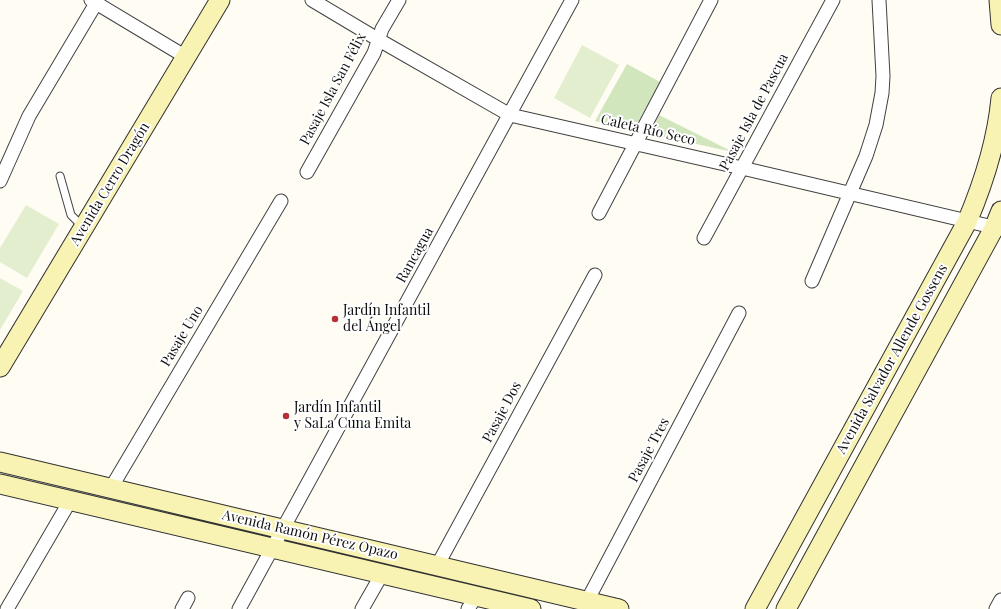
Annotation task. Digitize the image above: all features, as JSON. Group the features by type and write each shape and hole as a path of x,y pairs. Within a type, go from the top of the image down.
{"street":[{"name":"Avenida Cerro Dragón","path":"0,367 220,0"},
{"name":"Caleta Río Seco","path":"312,0 378,40 510,115 850,193 967,222 999,222"},
{"name":"Pasaje Isla San Félix","path":"307,172 374,53 382,29 400,0"},
{"name":"Rancagua","path":"239,609 572,0"},
{"path":"599,213 711,0"},
{"name":"Pasaje Isla de Pascua","path":"704,238 832,0"},
{"path":"812,281 872,141 876,125 882,98 884,59 879,0"},
{"path":"999,0 1001,25"},
{"path":"0,181 36,102 95,1 186,57"},
{"name":"Avenida Salvador Allende Gossens","path":"755,609 967,222 987,169 994,141 1001,98"},
{"name":"Pasaje Uno","path":"111,488 281,201"},
{"name":"Avenida Salvador Allende Gossens","path":"786,609 999,222"},
{"name":"Pasaje Dos","path":"437,566 595,275"},
{"name":"Pasaje Tres","path":"587,601 740,313"},
{"name":"Avenida Ramón Pérez Opazo","path":"0,462 619,609"},
{"name":"Avenida Ramón Pérez Opazo","path":"0,484 382,574 472,602 531,609"},
{"path":"7,609 70,501"},
{"path":"362,609 382,574"},
{"path":"996,609 1001,600"}],"lane":[{"path":"60,176 71,215 84,228"}],"green space":[{"path":"582,45 619,65 590,118 554,98"},
{"path":"627,64 660,82 633,131 595,121"},
{"path":"659,115 733,152 650,134"},
{"path":"26,205 59,224 27,278 0,262 0,248"},
{"path":"0,278 23,291 0,330"}],"place":[{"name":"Jardín Infantil del Ángel","path":"335,319"},
{"name":"Jardín Infantil y SaLa Cuna Emita","path":"286,416"}]}
